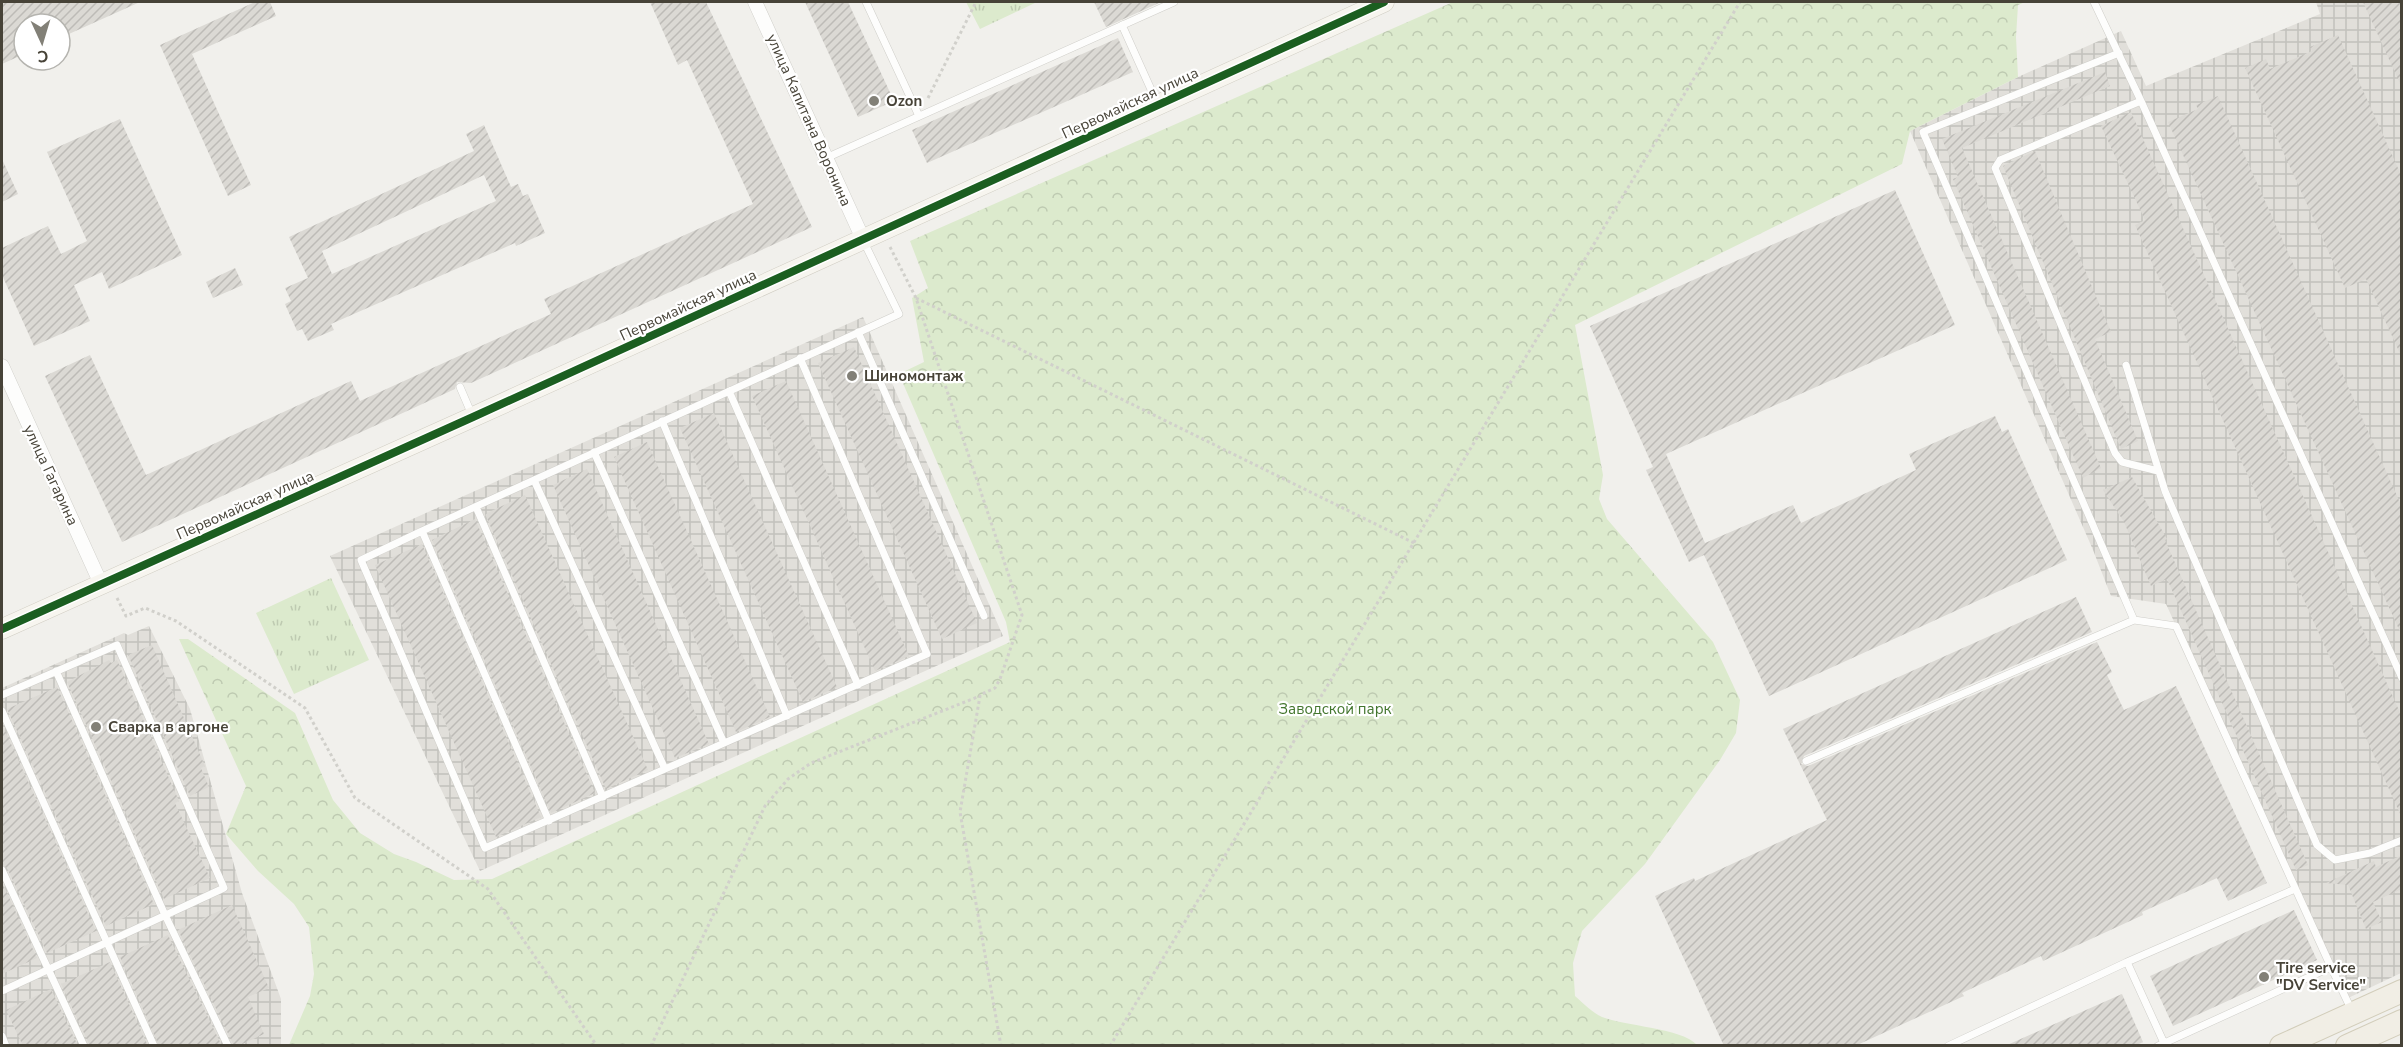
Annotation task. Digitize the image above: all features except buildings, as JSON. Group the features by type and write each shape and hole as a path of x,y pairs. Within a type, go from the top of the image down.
{"main road":[{"path":"2281,1046 2402,991"},
{"path":"2354,1013 2356,1041 2402,1021"}],"street":[{"name":"улица Капитана Воронина","path":"755,2 863,239"},
{"name":"Первомайская улица","path":"2,629 1384,2"},
{"name":"улица Гагарина","path":"2,366 105,582"}],"lane":[{"path":"866,2 919,116"},
{"path":"826,158 1174,2"},
{"path":"2094,2 2402,678"},
{"path":"1122,25 1158,105"},
{"path":"2119,53 1923,132 2134,620"},
{"path":"2141,101 2000,160 1995,168 2115,453 2122,462 2158,471"},
{"path":"800,358 927,654 485,848 361,560 594,452 800,358 899,314 863,239"},
{"path":"858,332 984,616"},
{"path":"2126,365 2158,471 2317,845 2335,860 2370,853 2402,840"},
{"path":"460,387 473,417"},
{"path":"729,391 858,685"},
{"path":"662,421 787,716"},
{"path":"594,452 724,744"},
{"path":"534,480 665,769"},
{"path":"476,507 603,797"},
{"path":"422,531 549,821"},
{"path":"1806,761 2134,620 2176,626 2354,1013"},
{"path":"2,695 117,645 224,888 2,991"},
{"path":"56,671 165,915 228,1046"},
{"path":"2,711 154,1046"},
{"path":"2,870 50,968 84,1046"},
{"path":"1950,1045 2127,962 2295,889"},
{"path":"2127,962 2161,1044 2331,967"},
{"path":"2,1036 6,1046"}],"path":[{"path":"919,116 976,2"},
{"path":"1110,1046 1740,2"},
{"path":"651,1046 765,806 788,779 811,763 980,696 994,688 1000,679 1022,615 916,298 890,246"},
{"path":"916,298 1414,543"},
{"path":"105,582 126,615 145,608 177,621 304,708 355,798 488,889 597,1046"},
{"path":"980,696 960,812 1001,1046"}],"shaded area":[{"path":"2316,2 2401,2 2401,973 2346,999 2166,604 2111,596 1910,131 2018,77 2121,31 2146,86 2320,14"},
{"path":"863,317 1003,636 480,871 330,556"},
{"path":"149,626 190,709 242,893 281,999 281,1045 2,1045 2,688 124,633 128,635"}],"green space":[{"path":"966,2 1037,2 980,29"},
{"name":"Заводской парк","path":"1453,2 2025,2 2018,5 2016,37 2018,77 1910,131 1902,164 1575,325 1603,475 1599,499 1607,519 1713,642 1740,700 1736,733 1720,760 1645,864 1582,931 1573,963 1575,996 1602,1017 1666,1031 1690,1039 1697,1045 289,1045 310,996 314,974 309,927 294,904 258,871 226,834 246,786 179,639 188,639 295,713 333,800 360,833 394,854 454,880 492,879 1010,642 1006,622 899,374 924,362 912,298 928,288 910,241"},
{"path":"331,578 369,660 294,694 256,613"}],"cycle path":[{"path":"2,629 1384,2"}],"place":[{"name":"Ozon","path":"874,101"},
{"name":"Шиномонтаж","path":"852,376"},
{"name":"Сварка в аргоне","path":"96,727"},
{"name":"Tire service \"DV Service\"","path":"2264,977"}]}
